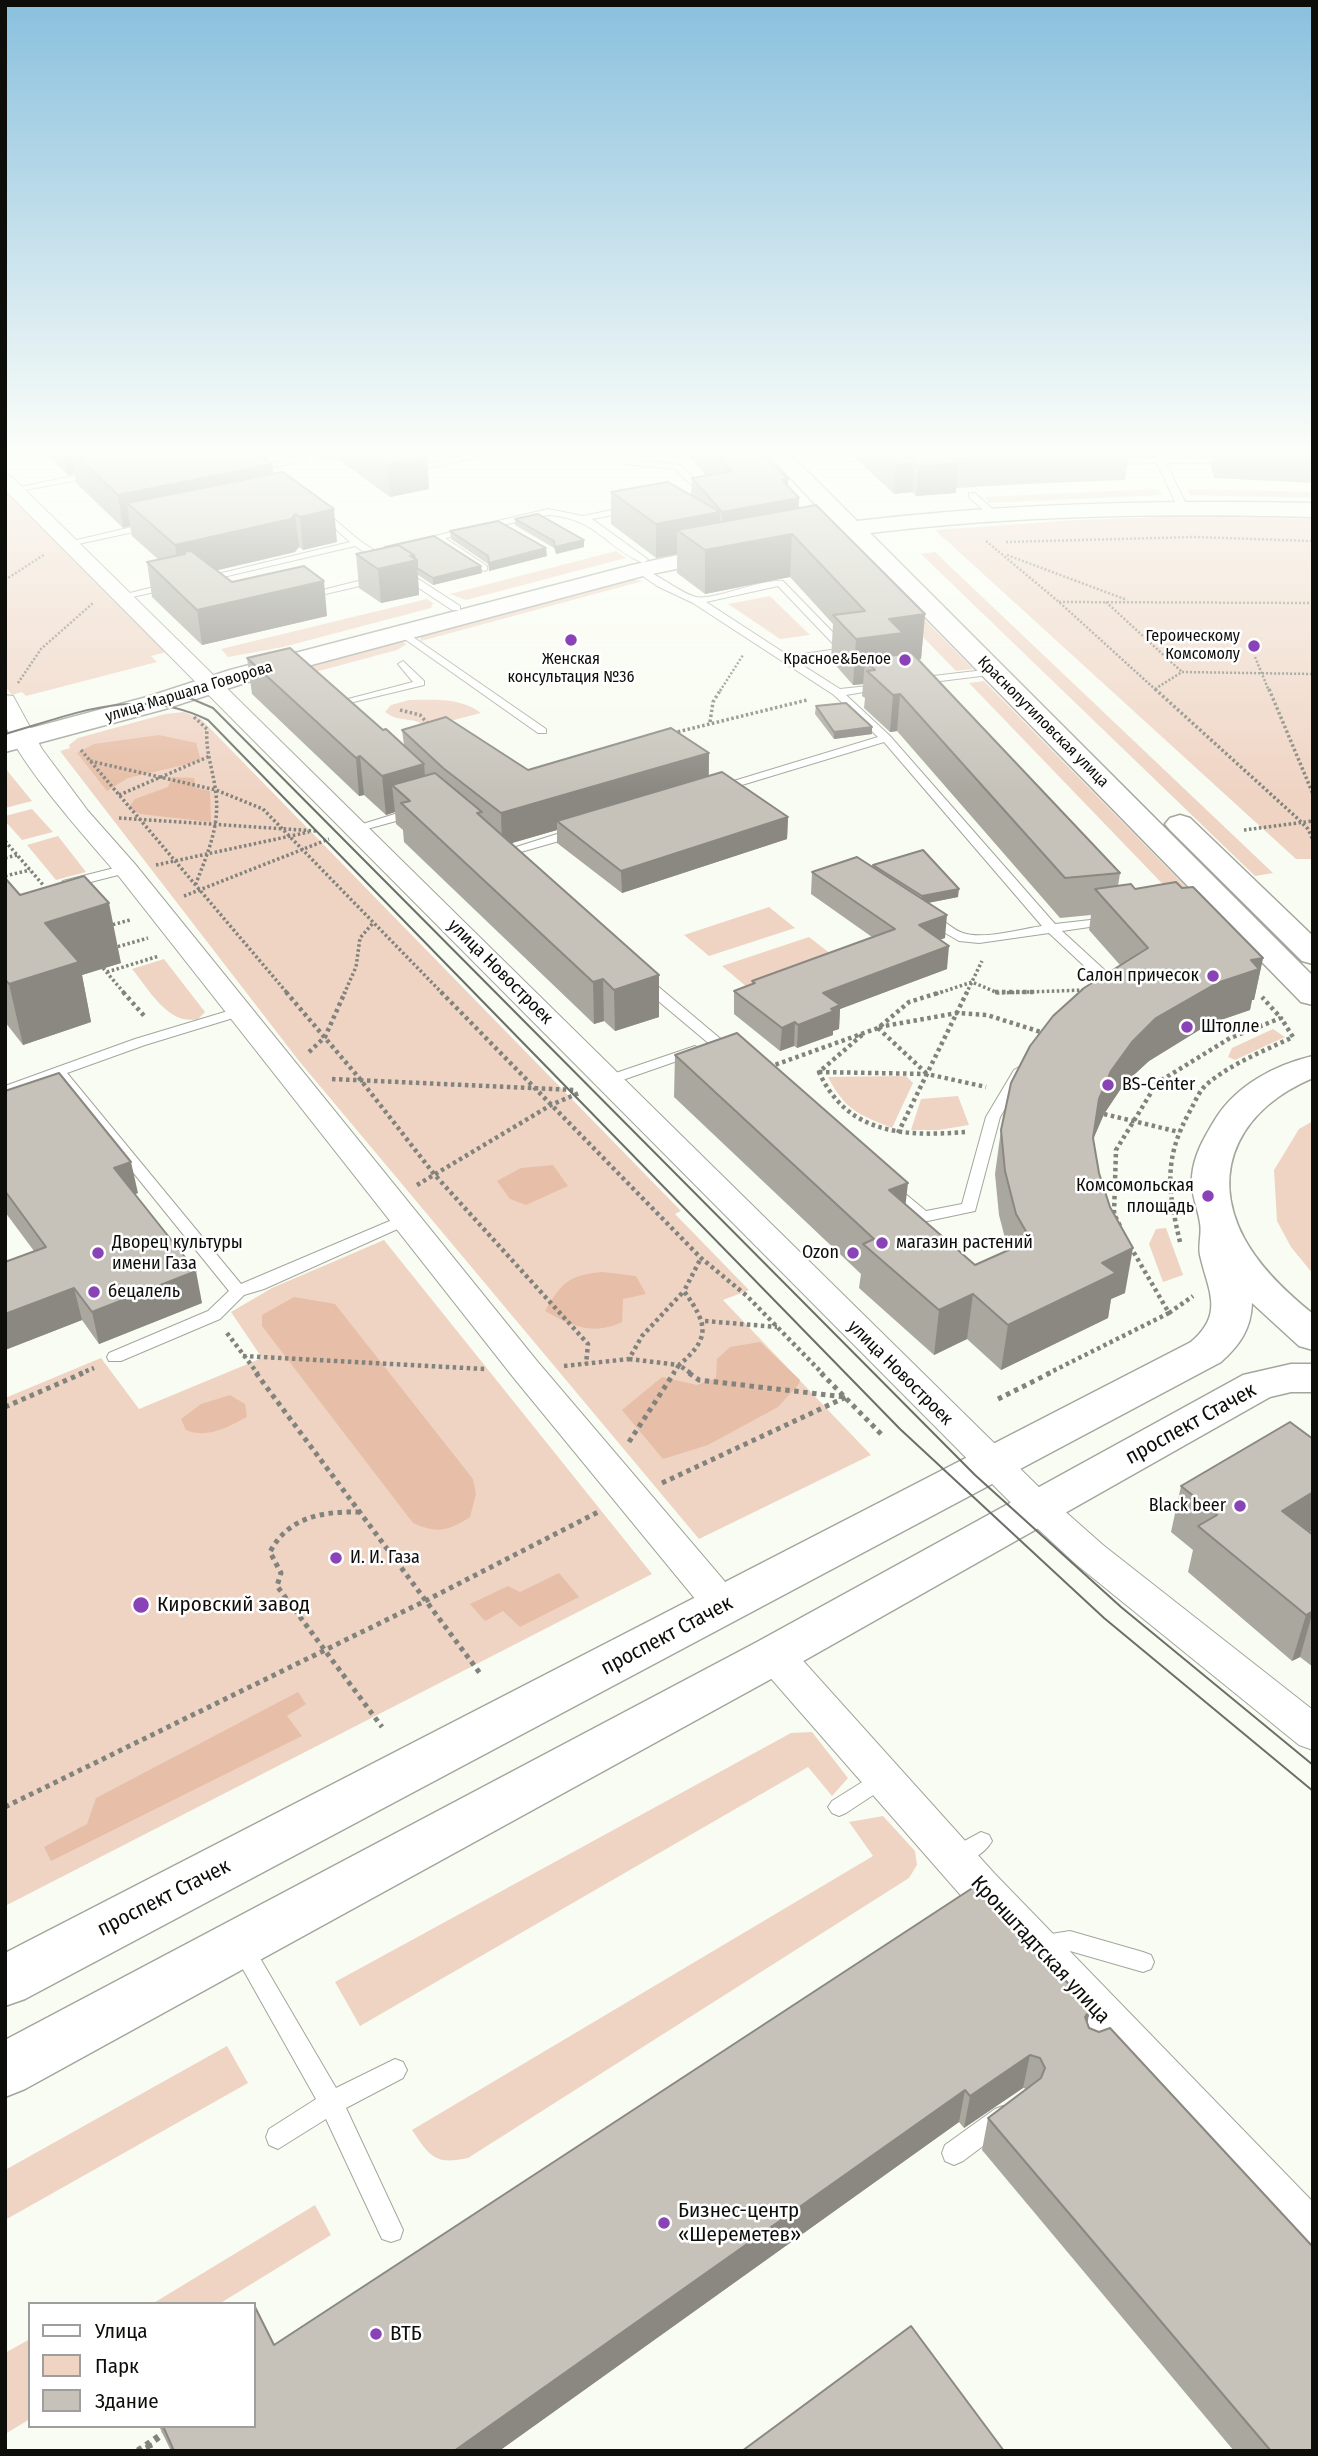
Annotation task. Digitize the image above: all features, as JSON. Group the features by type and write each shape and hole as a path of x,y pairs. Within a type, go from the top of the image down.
{"main road":[{"name":"улица Маршала Говорова","path":"205,678 456,608 648,564"},
{"name":"Краснопутиловская улица","path":"896,564 993,672 1211,905 1313,995"},
{"name":"Краснопутиловская улица","path":"903,564 1313,954"},
{"name":"улица Маршала Говорова","path":"12,719 402,633 641,565"},
{"path":"1311,1062 1256,1096 1241,1110 1224,1133 1213,1161 1211,1182 1219,1226 1234,1256 1256,1286 1313,1336"},
{"name":"проспект Стачек","path":"5,1981 724,1607 1206,1352 1223,1337 1231,1316 1233,1294 1219,1253 1219,1226"},
{"name":"проспект Стачек","path":"5,2070 774,1655 1258,1385 1291,1378 1313,1378"}],"street":[{"name":"улица Новостроек","path":"83,564 123,596 994,1465"},
{"path":"12,719 80,816 126,869 148,921 238,1012 290,1075 407,1205 525,1369 724,1607"},
{"path":"994,1465 1090,1555 1313,1733"},
{"name":"Кронштадтская улица","path":"774,1655 883,1778 968,1849 1034,1944 1109,2039 1313,2238"}],"lane":[{"path":"187,582 271,564"},
{"path":"390,564 456,608"},
{"path":"477,564 484,568"},
{"path":"641,565 660,584 697,601 790,659 838,693 886,738 1051,928 1112,992"},
{"path":"288,599 404,573"},
{"path":"199,580 208,588"},
{"path":"697,601 780,583 846,652 790,659"},
{"path":"123,596 176,585"},
{"path":"402,633 542,731"},
{"path":"343,712 334,704 421,682 403,664"},
{"path":"838,693 993,672"},
{"path":"705,793 886,738"},
{"path":"356,828 428,808"},
{"path":"500,854 590,827"},
{"path":"58,887 126,869"},
{"path":"914,908 959,937 979,939 1126,918"},
{"path":"631,970 714,1043 756,1072"},
{"path":"5,1091 161,1035 238,1012"},
{"path":"882,1182 923,1217 969,1208 990,1128 1007,1092 1024,1066 1051,1035"},
{"path":"609,1080 714,1043"},
{"path":"58,1071 238,1291"},
{"path":"115,1357 214,1315 238,1291 258,1286 407,1205"},
{"path":"839,1807 883,1778"},
{"path":"1034,1944 1070,1941 1143,1962"},
{"path":"239,1943 331,2103 391,2230"},
{"path":"278,2137 331,2103 395,2070"},
{"path":"954,2153 1024,2101"}],"path":[{"path":"5,580 32,564"},
{"path":"1015,564 1302,823 1313,839"},
{"path":"1031,564 1131,601"},
{"path":"12,719 22,673 37,655 95,601"},
{"path":"1105,601 1182,673"},
{"path":"1059,602 1313,603"},
{"path":"710,722 713,702 743,654"},
{"path":"1255,656 1313,794"},
{"path":"1155,689 1182,673 1262,671 1313,674"},
{"path":"671,734 710,722 810,699"},
{"path":"389,712 398,709 420,715 431,724 426,736"},
{"path":"185,713 194,716 207,729 204,743 210,756 216,790 215,825 197,889"},
{"path":"79,747 325,1037 435,1174 588,1344 586,1364"},
{"path":"118,795 210,756"},
{"path":"90,761 216,790 263,809 701,1258 779,1327 884,1437"},
{"path":"80,816 284,831 356,828"},
{"path":"1244,830 1313,821"},
{"path":"108,949 197,889 356,828"},
{"path":"126,869 206,856 313,831"},
{"path":"5,858 17,855"},
{"path":"5,876 30,870"},
{"path":"104,927 148,921"},
{"path":"373,923 360,938 356,967 325,1037 299,1061 290,1075 316,1079 561,1089"},
{"path":"898,1133 995,936"},
{"path":"161,1035 105,970 167,954"},
{"path":"878,1028 909,1002 972,982 998,993 1112,992"},
{"path":"998,1399 1169,1313 1114,1214 1116,1150 1157,1083 1230,1038 1281,1018 1262,997"},
{"path":"756,1072 878,1028 957,1013 987,1015 1051,1035"},
{"path":"878,1028 927,1074"},
{"path":"819,1072 866,1032"},
{"path":"819,1072 927,1074 1007,1092"},
{"path":"819,1072 823,1085 834,1102 853,1116 898,1133 940,1135 990,1128"},
{"path":"407,1205 435,1174 569,1097"},
{"path":"1104,1114 1179,1132"},
{"path":"629,1359 642,1336 684,1291 701,1258"},
{"path":"610,1471 679,1365 695,1353 704,1340 705,1321 684,1291"},
{"path":"214,1315 482,1676"},
{"path":"705,1321 779,1327"},
{"path":"243,1356 469,1369 525,1369 629,1359 679,1365 699,1380 846,1397"},
{"path":"5,1406 115,1357"},
{"path":"5,1807 631,1497 846,1397"},
{"path":"360,1512 338,1510 308,1517 286,1528 275,1538 270,1552 281,1573 276,1586 382,1727"},
{"path":"138,2451 149,2447 163,2434"}],"green space":[{"path":"5,564 78,564 167,652 151,656 157,662 26,696 22,692 12,695 5,686"},
{"path":"567,564 605,564 466,600 450,594"},
{"path":"931,564 947,564 1273,873 1255,876"},
{"path":"972,564 1313,564 1313,859 1296,859"},
{"path":"629,579 643,581 421,641 419,634"},
{"path":"770,596 810,635 780,639 728,604"},
{"path":"427,599 433,603 431,608 283,647 228,657 221,649"},
{"path":"908,603 973,669 956,671 892,605"},
{"path":"397,640 407,644 397,650 263,686 253,678"},
{"path":"984,681 1196,897 1178,900 969,683"},
{"path":"409,700 456,702 481,713 427,727 385,712 391,705"},
{"path":"184,712 201,719 681,1211 675,1214 749,1290 723,1300 871,1455 699,1539 299,1061 60,751 70,748 69,745 78,738 165,714"},
{"path":"5,768 32,801 5,808"},
{"path":"32,809 53,832 22,840 5,821 5,816"},
{"path":"58,836 86,872 56,880 27,845"},
{"path":"769,907 795,928 709,956 684,935"},
{"path":"809,937 836,958 748,988 722,966"},
{"path":"164,959 205,1012 198,1019 187,1020 168,1012 132,969"},
{"path":"1273,1029 1285,1037 1235,1060 1228,1057 1232,1048"},
{"path":"906,1076 913,1083 892,1128 854,1110 841,1097 828,1077"},
{"path":"958,1096 969,1125 939,1130 911,1130 921,1099"},
{"path":"1313,1121 1313,1274 1291,1247 1277,1221 1274,1170 1299,1129"},
{"path":"1166,1228 1183,1275 1163,1282 1149,1244 1156,1229"},
{"path":"384,1240 652,1574 5,1906 5,1398 101,1358 139,1409 262,1358 231,1312 272,1288"},
{"path":"812,1732 848,1778 832,1796 808,1767 360,2026 335,1982 791,1733"},
{"path":"883,1816 915,1851 917,1865 909,1878 468,2158 448,2160 434,2157 418,2139 412,2130 873,1856 849,1822"},
{"path":"227,2046 248,2083 5,2220 5,2170"},
{"path":"315,2205 331,2235 222,2302 155,2302"},
{"path":"28,2340 28,2420 5,2434 5,2353"}],"shaded area":[{"path":"159,735 196,743 201,761 128,778 107,791 77,753 94,744"},
{"path":"172,777 194,778 196,788 210,791 211,822 140,814 128,808 135,799 168,787"},
{"path":"553,1165 568,1186 526,1205 510,1199 497,1181 521,1168"},
{"path":"603,1272 636,1276 646,1294 623,1299 622,1322 592,1329 573,1325 545,1311 556,1293 568,1282 582,1275"},
{"path":"294,1297 335,1304 473,1479 476,1494 470,1517 455,1525 436,1530 413,1523 262,1326 262,1315"},
{"path":"760,1342 800,1380 799,1384 778,1407 708,1445 663,1459 622,1410 662,1377 697,1385 716,1378 717,1359 730,1347"},
{"path":"230,1395 245,1404 247,1417 210,1432 186,1430 181,1419 201,1404"},
{"path":"559,1573 579,1597 520,1627 503,1611 485,1621 470,1604 508,1586 520,1592"},
{"path":"298,1692 306,1704 287,1716 302,1736 51,1861 44,1847 87,1824 96,1798"}],"building":[{"path":"149,564 208,564 232,582 304,566 324,581 197,610"},
{"path":"370,564 401,564 378,569"},
{"path":"417,564 477,564 481,566 433,578 417,568"},
{"path":"820,564 875,564 925,614 889,619 903,633 856,639 833,615 865,611"},
{"path":"290,648 424,764 382,776 360,756 356,758 247,658"},
{"path":"912,653 1120,873 1065,878 900,694 893,695 867,671 875,670 865,659"},
{"path":"846,703 872,727 834,732 816,706"},
{"path":"446,717 528,770 671,728 709,753 501,813 443,768 402,730"},
{"path":"722,772 788,817 621,871 557,821"},
{"path":"435,773 482,812 477,813 659,975 614,990 603,979 593,982 401,803 410,801 392,785"},
{"path":"923,850 959,889 922,896 873,865"},
{"path":"857,857 947,915 919,925 949,946 823,993 840,1005 831,1009 834,1011 798,1025 795,1022 782,1028 734,991 755,983 752,981 895,929 812,872"},
{"path":"84,876 109,903 45,923 79,962 9,984 5,979 5,878 20,895"},
{"path":"1176,882 1182,888 1193,887 1263,958 1251,960 1259,969 1217,983 1156,1018 1132,1042 1111,1071 1099,1099 1093,1138 1099,1173 1110,1207 1133,1248 1102,1263 1116,1273 1008,1325 973,1294 939,1310 863,1244 874,1239 675,1055 737,1033 908,1183 889,1190 975,1265 1031,1240 1016,1214 1005,1171 1001,1130 1011,1083 1030,1046 1053,1016 1084,988 1148,948 1095,889 1131,884 1135,889"},
{"name":"Дворец культуры имени Газа","path":"59,1073 131,1162 114,1168 196,1271 92,1312 74,1288 5,1314 5,1262 46,1247 5,1191 5,1091"},
{"path":"1290,1422 1313,1439 1313,1492 1282,1511 1313,1535 1313,1611 1306,1615 1198,1526 1217,1515 1181,1486"},
{"name":"Бизнес-центр «Шереметев»","path":"977,1885 1091,2008 1085,2017 1089,2028 1099,2032 1110,2028 1313,2247 1313,2451 1271,2451 988,2118 1041,2078 1045,2068 1040,2058 1030,2055 970,2096 965,2090 454,2451 174,2451 164,2428 256,2428 256,2309 274,2345"},
{"path":"911,2326 1004,2451 742,2451"}],"tram line":[{"path":"167,695 192,699 213,708 975,1475 1121,1607 1313,1765"},
{"path":"5,734 106,706 131,704 182,710 208,720 900,1429 1104,1618 1313,1791"}],"place":[{"name":"Женская консультация №36","path":"571,640"},
{"name":"Героическому Комсомолу","path":"1254,646"},
{"name":"Красное&Белое","path":"905,660"},
{"name":"Салон причесок","path":"1213,976"},
{"name":"Штолле","path":"1187,1027"},
{"name":"BS-Сеntеr","path":"1108,1085"},
{"name":"Комсомольская площадь","path":"1208,1196"},
{"name":"магазин растений","path":"882,1243"},
{"name":"Дворец культуры имени Газа","path":"98,1253"},
{"name":"Ozon","path":"853,1253"},
{"name":"бецалель","path":"94,1292"},
{"name":"Black beer","path":"1240,1506"},
{"name":"И. И. Газа","path":"336,1558"},
{"name":"Кировский завод","path":"141,1605"},
{"name":"Бизнес-центр «Шереметев»","path":"664,2223"},
{"name":"ВТБ","path":"376,2334"}]}
